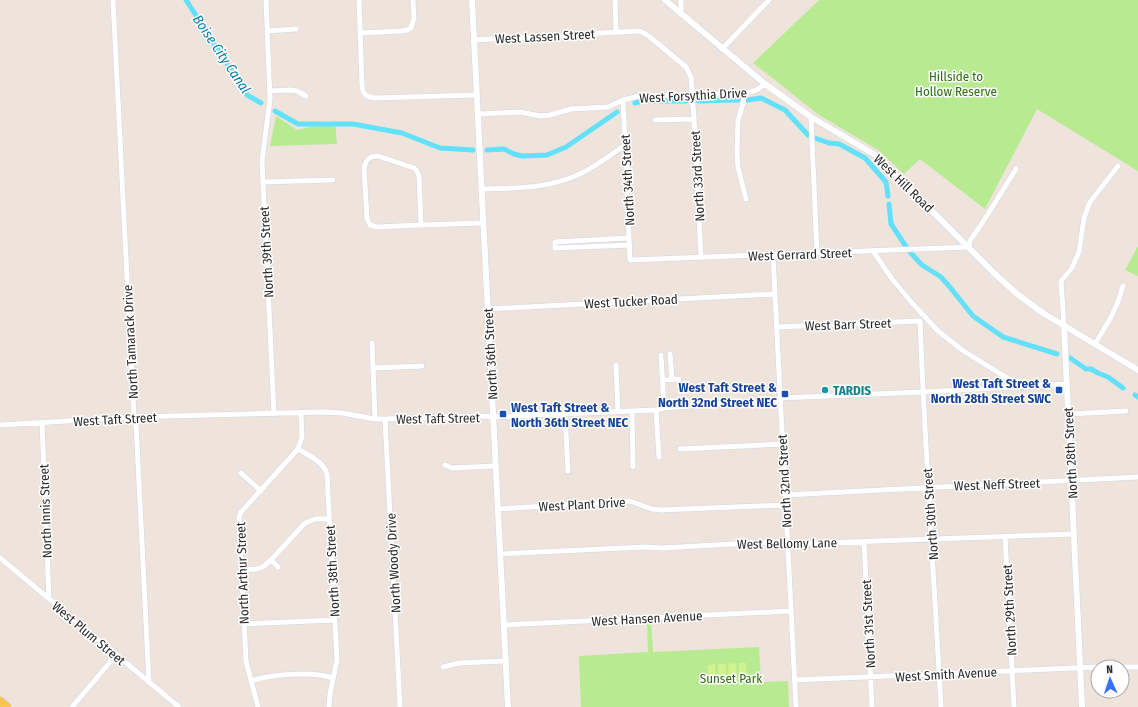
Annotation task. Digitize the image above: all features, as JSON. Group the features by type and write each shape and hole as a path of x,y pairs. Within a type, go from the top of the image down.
{"main road":[{"path":"0,701 7,707"}],"street":[{"name":"North Tamarack Drive","path":"113,0 149,683"},
{"name":"North 39th Street","path":"266,0 269,111 262,157 274,414"},
{"path":"359,0 362,86 364,95 375,98 477,95"},
{"path":"360,33 402,31 411,28 414,18 413,0"},
{"name":"North 36th Street","path":"472,0 508,707"},
{"path":"615,0 616,32"},
{"name":"West Hill Road","path":"665,0 764,84 811,117 878,156 993,272 1017,294 1043,313 1138,370"},
{"path":"681,0 681,14"},
{"path":"722,49 769,0"},
{"path":"267,30 296,29"},
{"name":"West Lassen Street","path":"474,40 639,31 650,36 686,67 691,77 692,94"},
{"name":"West Forsythia Drive","path":"478,114 520,112 540,116 550,115 570,109 608,107 623,100 645,95 704,95 753,92 758,90 764,84"},
{"path":"269,91 290,90 297,91 306,96"},
{"path":"744,93 738,121 737,152 738,167 746,199"},
{"name":"North 33rd Street","path":"692,94 701,257"},
{"name":"North 34th Street","path":"623,100 630,260"},
{"path":"811,117 818,253"},
{"path":"655,120 694,118"},
{"path":"481,189 531,187 556,183 590,169 625,145"},
{"path":"421,225 418,176 416,170 410,166 378,156 368,158 365,162 364,168 367,218 370,225 377,227 483,223"},
{"name":"North 28th Street","path":"1082,707 1062,281 1072,268 1078,252 1084,218 1090,202 1118,166"},
{"path":"969,247 970,241 1016,170"},
{"path":"263,182 333,180"},
{"path":"630,238 555,242 555,248 630,245"},
{"name":"West Gerrard Street","path":"630,260 969,247"},
{"path":"873,251 892,279 938,331 962,350 1021,386"},
{"name":"North 32nd Street","path":"773,255 796,707"},
{"path":"1095,344 1116,307 1123,286"},
{"name":"West Tucker Road","path":"487,309 775,294"},
{"path":"920,321 924,316"},
{"name":"West Barr Street","path":"777,327 920,321"},
{"name":"North 30th Street","path":"920,321 941,707"},
{"path":"372,343 375,419"},
{"path":"670,354 672,379"},
{"path":"661,355 664,408"},
{"path":"616,365 618,412"},
{"path":"373,368 422,366"},
{"path":"662,380 679,379"},
{"name":"West Taft Street","path":"0,425 134,417 322,412 342,413 375,419 480,416 493,417 656,410 725,403 774,402 780,398 1067,384"},
{"path":"656,410 659,457"},
{"path":"632,411 633,467"},
{"path":"1069,414 1126,411"},
{"path":"298,450 302,437 301,413"},
{"path":"565,414 568,471"},
{"name":"North Woody Drive","path":"385,419 400,707"},
{"name":"North Innis Street","path":"42,422 49,599"},
{"path":"680,449 782,444"},
{"name":"North Arthur Street","path":"258,707 257,698 246,661 238,517 298,450"},
{"name":"North 38th Street","path":"298,450 318,462 325,469 327,474 337,660 329,707"},
{"path":"445,465 452,468 495,466"},
{"path":"241,473 261,491"},
{"name":"West Neff Street","path":"785,495 1138,477"},
{"name":"West Plant Drive","path":"497,509 630,501 652,509 661,510 785,505"},
{"path":"241,570 263,567 305,522 316,519 329,519"},
{"name":"West Bellomy Lane","path":"500,554 645,546 662,548 787,541 793,544 1074,534"},
{"name":"North 29th Street","path":"1006,536 1014,707"},
{"name":"North 31st Street","path":"864,541 872,707"},
{"name":"West Plum Street","path":"0,558 179,707"},
{"path":"271,560 278,567"},
{"name":"West Hansen Avenue","path":"504,625 791,611"},
{"path":"244,624 335,620"},
{"path":"72,707 116,655"},
{"path":"443,667 459,663 505,661"},
{"name":"West Smith Avenue","path":"795,680 1090,667"},
{"path":"251,682 260,678 271,676 312,674 325,675 333,678"}],"green space":[{"name":"Hillside to Hollow Reserve","path":"819,0 1138,0 1138,171 1037,109 985,209 920,159 904,174 878,150 819,115 753,63"},
{"path":"276,116 297,130 335,121 337,144 270,146"},
{"path":"1138,246 1138,276 1125,270"},
{"name":"Sunset Park","path":"647,621 651,621 653,652 759,647 761,682 788,681 789,707 581,707 579,656 648,652"},
{"path":"736,663 737,680 729,680 728,664"},
{"path":"739,663 746,663 747,680 739,680"},
{"path":"715,664 716,681 708,681 708,665"},
{"path":"718,664 726,664 726,680 718,681"}],"waterway":[{"name":"Boise City Canal","path":"186,0 247,95 261,103"},
{"name":"Boise City Canal","path":"747,100 761,98 785,110 808,135"},
{"name":"Boise City Canal","path":"698,101 739,100"},
{"name":"Boise City Canal","path":"635,103 642,101"},
{"name":"Boise City Canal","path":"648,101 686,101"},
{"name":"Boise City Canal","path":"275,111 298,124 353,124 402,133 440,148 473,150"},
{"name":"Boise City Canal","path":"487,150 504,149 522,156 547,155 566,147 617,112"},
{"name":"Boise City Canal","path":"815,138 829,143 839,144 865,158 886,182 888,196"},
{"name":"Boise City Canal","path":"889,204 891,224 907,248"},
{"name":"Boise City Canal","path":"910,252 922,265 941,277 973,316 1003,337 1057,354"},
{"name":"Boise City Canal","path":"1070,358 1086,369 1091,369 1108,377 1123,388"}],"place":[{"name":"TARDIS","path":"825,390"},
{"name":"West Taft Street & North 28th Street SWC","path":"1059,390"},
{"name":"West Taft Street & North 32nd Street NEC","path":"785,394"},
{"name":"West Taft Street & North 36th Street NEC","path":"503,414"}]}
